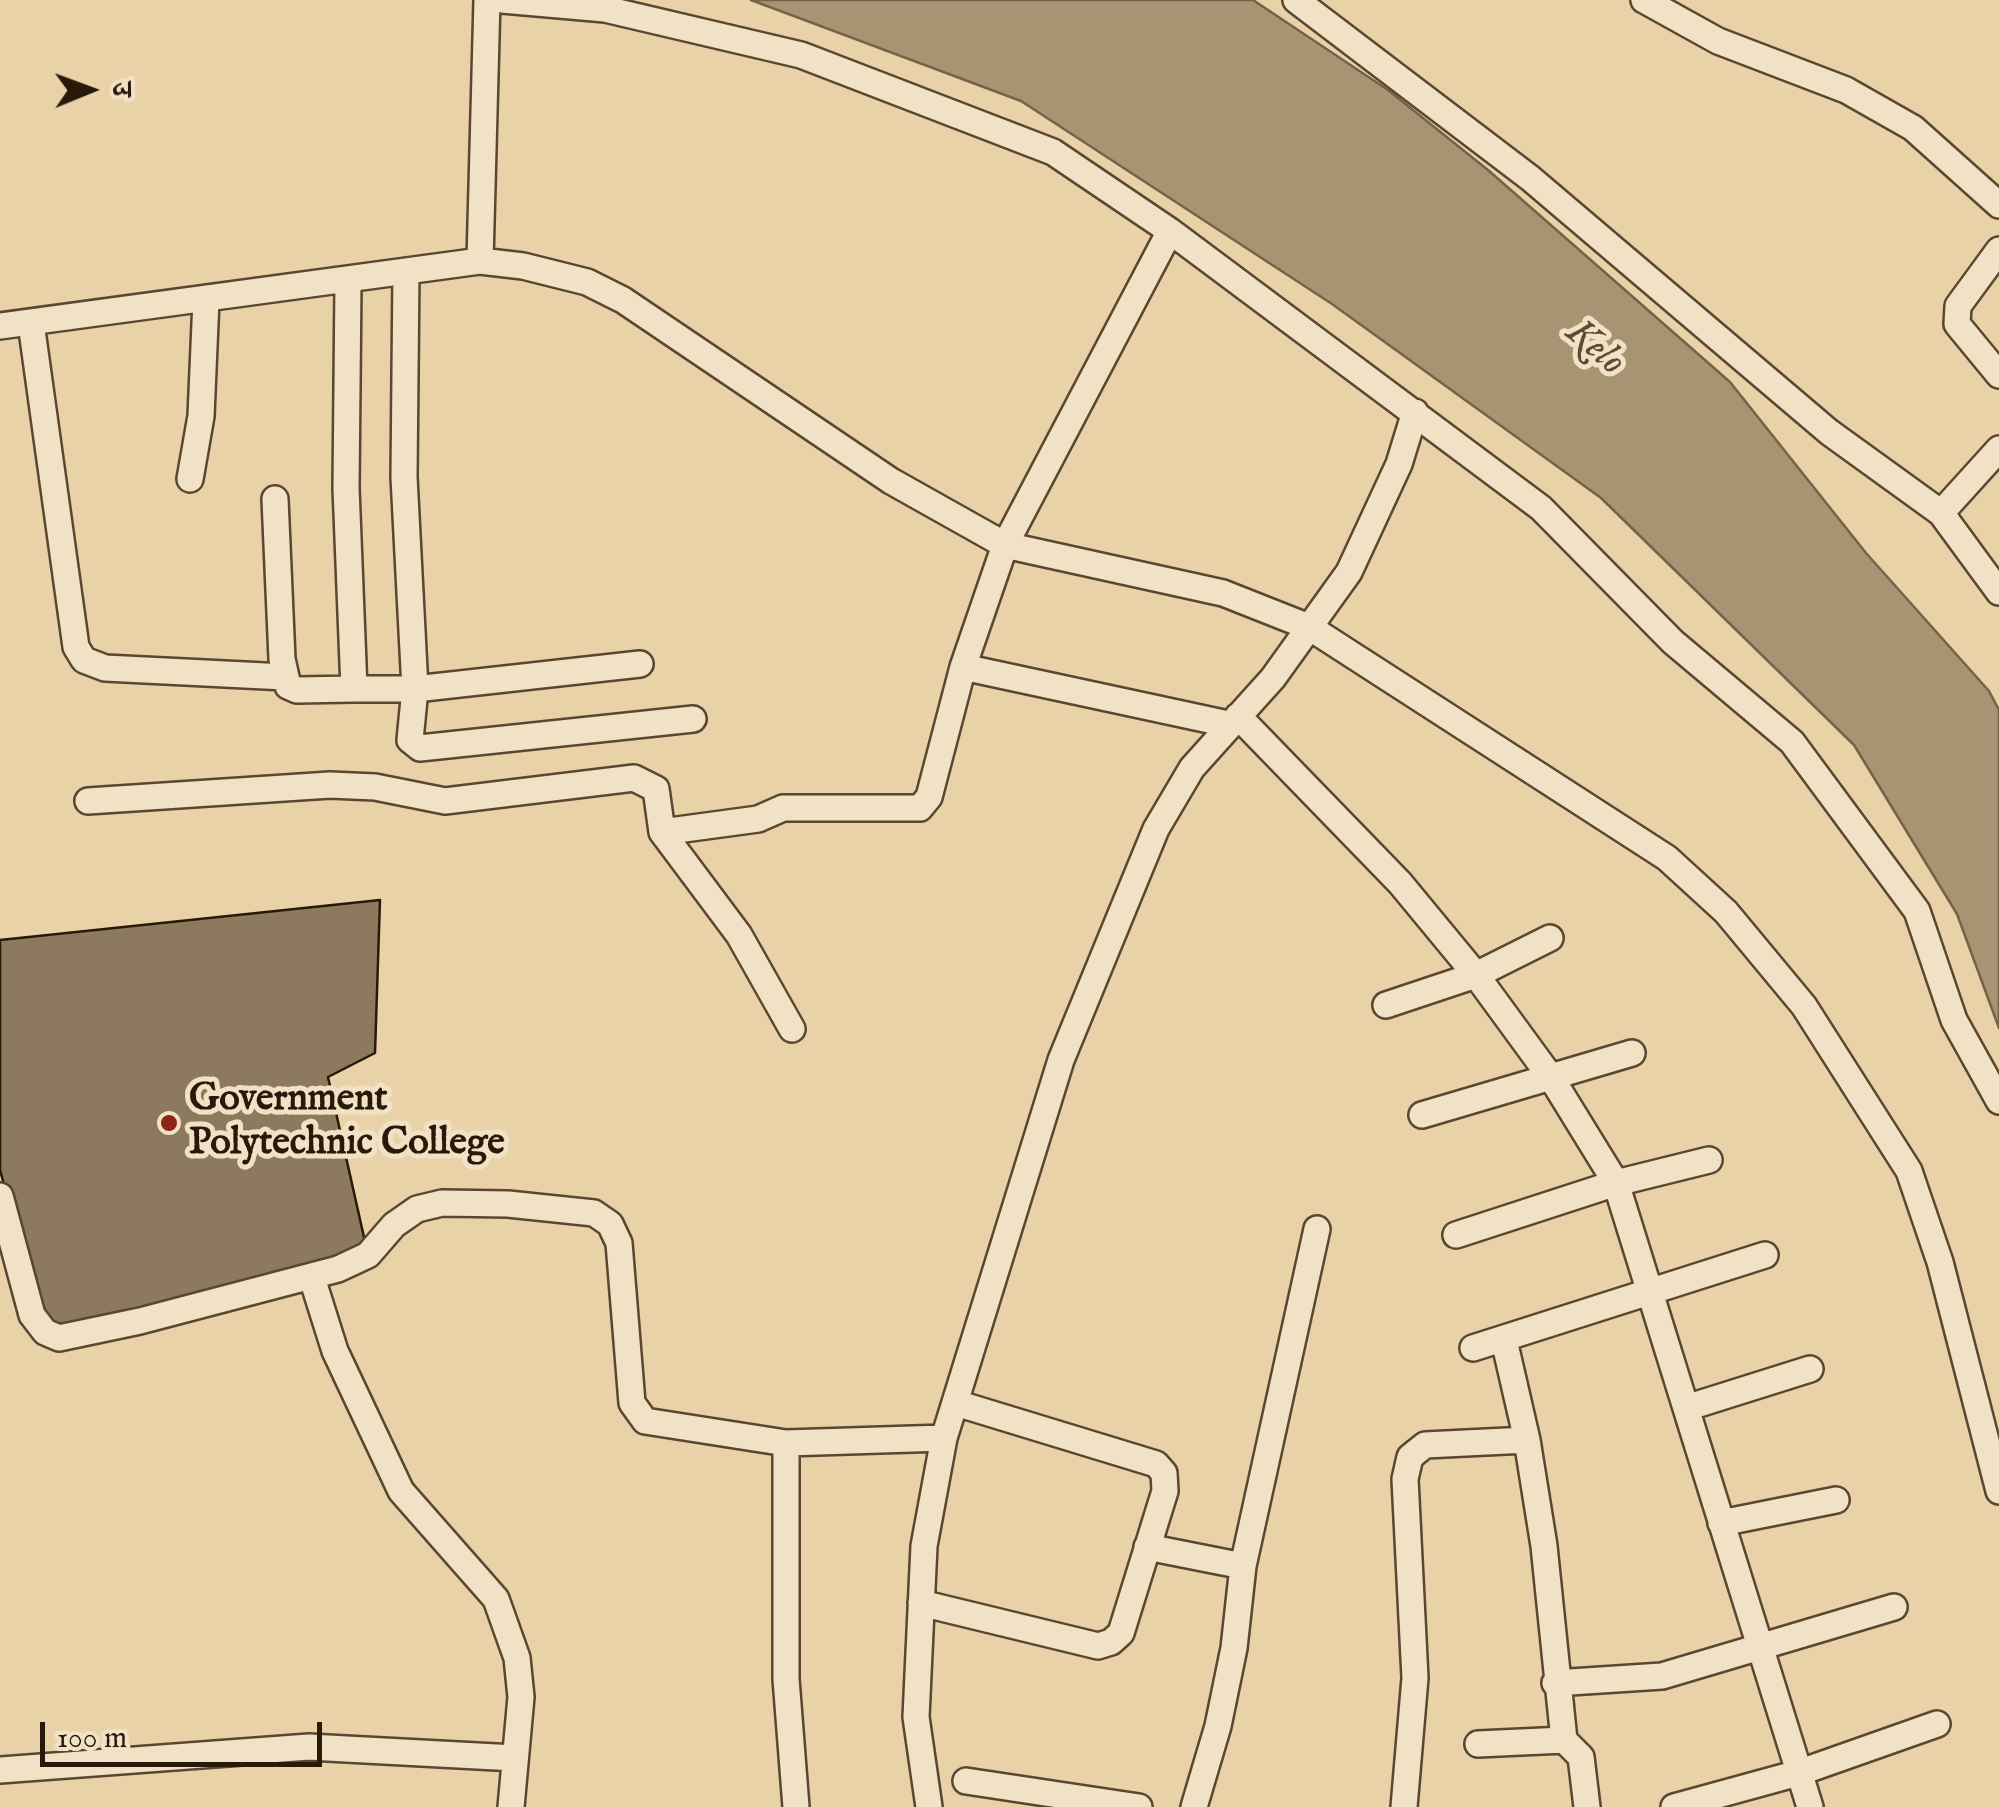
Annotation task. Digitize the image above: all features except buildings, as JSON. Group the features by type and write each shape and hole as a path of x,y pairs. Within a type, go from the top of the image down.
{"street":[{"path":"480,262 487,0"},
{"path":"502,0 605,9 801,54 1053,152 1170,231 1541,508 1673,642 1792,742 1917,911 1954,1020 1999,1101"},
{"path":"1296,0 1501,154 1830,432 1941,513 1999,592"},
{"path":"1644,0 1718,41 1846,90 1913,128 1999,205"},
{"path":"662,832 758,819 783,808 908,812 920,808 929,798 962,666 1005,545 1170,231"},
{"path":"1999,250 1958,306 1957,324 1999,375"},
{"path":"0,326 480,262 587,282 623,300 891,480 1005,545 1223,592 1309,626 1668,858 1726,912 1804,1006 1909,1171 1940,1262 1999,1491"},
{"path":"406,271 404,476 415,689 410,740 420,748 693,719"},
{"path":"348,282 346,488 354,689"},
{"path":"190,480 200,416 206,300"},
{"path":"31,323 76,646 84,660 105,668 284,677"},
{"path":"930,1807 916,1717 924,1546 944,1438 1061,1060 1156,829 1192,768 1273,678 1349,572 1399,464 1415,412"},
{"path":"1941,513 1999,449"},
{"path":"275,499 284,677 297,690 415,689 640,664"},
{"path":"962,666 1233,720 1400,884 1476,976 1552,1079 1616,1183 1810,1807"},
{"path":"88,801 330,785 375,787 446,801 634,778 656,788 662,832 739,935 792,1029"},
{"path":"1386,1005 1476,976 1550,938"},
{"path":"1422,1116 1632,1053"},
{"path":"1456,1235 1616,1183 1709,1160"},
{"path":"0,1196 7,1250 32,1315 44,1332 59,1338 312,1278 368,1256 394,1225 417,1209 442,1203 508,1204 594,1213 610,1224 619,1243 632,1402 646,1421 786,1443 944,1438"},
{"path":"1194,1807 1234,1648 1243,1566 1317,1229"},
{"path":"1473,1348 1765,1256"},
{"path":"312,1278 335,1350 401,1491 496,1599 519,1677 511,1807"},
{"path":"1504,1340 1527,1440 1544,1546 1555,1683 1564,1740 1580,1756 1587,1807"},
{"path":"1686,1408 1810,1369"},
{"path":"921,1603 1098,1646 1120,1632 1166,1491 1164,1473 1156,1464 956,1403"},
{"path":"1404,1807 1414,1678 1405,1479 1410,1458 1425,1446 1527,1440"},
{"path":"786,1443 786,1678 796,1807"},
{"path":"1721,1523 1836,1500"},
{"path":"1148,1547 1243,1566"},
{"path":"1555,1683 1662,1676 1894,1608"},
{"path":"1674,1807 1798,1773 1938,1724"},
{"path":"1478,1744 1564,1740"},
{"path":"0,1770 309,1747 516,1758"},
{"path":"966,1781 1139,1807"}],"water":[{"name":"Kelo","path":"751,0 1253,0 1388,90 1488,170 1730,382 1866,553 1989,691 1999,710 1999,1028 1957,914 1854,745 1601,498 1332,304 1021,101"}],"place":[{"name":"Government Polytechnic College","path":"169,1123"}]}
